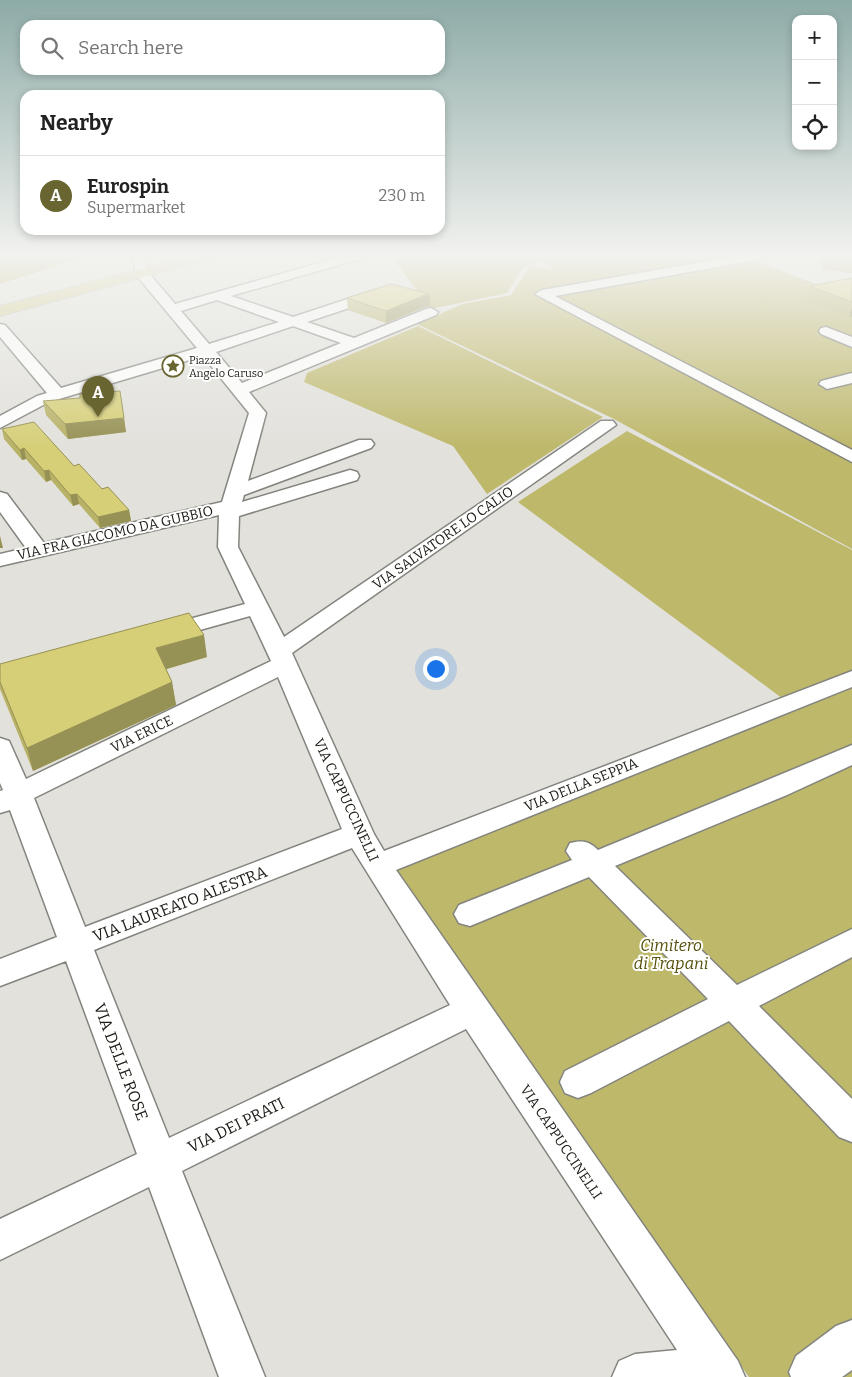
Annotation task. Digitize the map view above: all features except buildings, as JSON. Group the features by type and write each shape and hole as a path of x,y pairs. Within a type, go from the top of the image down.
{"street":[{"name":"VIA CAPPUCCINELLI","path":"181,319 258,413 227,523 228,547 282,658 359,834 377,866 472,1010 718,1372"},
{"path":"285,319 357,344"},
{"path":"0,423 43,399 57,394 207,350 301,319"},
{"path":"240,390 415,319"},
{"path":"590,319 852,457"},
{"path":"0,328 57,394"},
{"path":"826,331 852,343"},
{"path":"827,384 852,378"},
{"name":"VIA SALVATORE LO CALIO","path":"282,658 606,425"},
{"path":"232,503 365,444"},
{"path":"232,503 306,491 350,476"},
{"path":"0,498 39,551"},
{"name":"VIA FRA GIACOMO DA GUBBIO","path":"0,560 232,503"},
{"path":"144,639 258,607"},
{"name":"VIA ERICE","path":"9,798 282,658"},
{"name":"VIA DELLA SEPPIA","path":"377,866 852,678"},
{"name":"VIA DELLE ROSE","path":"0,747 9,798 75,944 242,1377"},
{"path":"470,914 586,857 777,788 852,754"},
{"name":"VIA LAUREATO ALESTRA","path":"0,973 359,834"},
{"path":"586,857 735,1004 852,1125"},
{"path":"578,1082 735,1004 852,942"},
{"name":"VIA DEI PRATI","path":"0,1240 472,1010"},
{"path":"812,1372 852,1342"},
{"path":"635,1377 718,1372"}],"green space":[{"path":"428,319 852,319 852,549 614,419 417,324"},
{"path":"418,326 603,417 487,494 453,446 304,382 307,373"},
{"name":"Cimitero di Trapani","path":"627,431 852,550 852,1377 749,1377 389,868 798,710 518,502"}],"place":[{"name":"Piazza Angelo Caruso","path":"173,366"},
{"name":"Eurospin","path":"98,417"}]}
